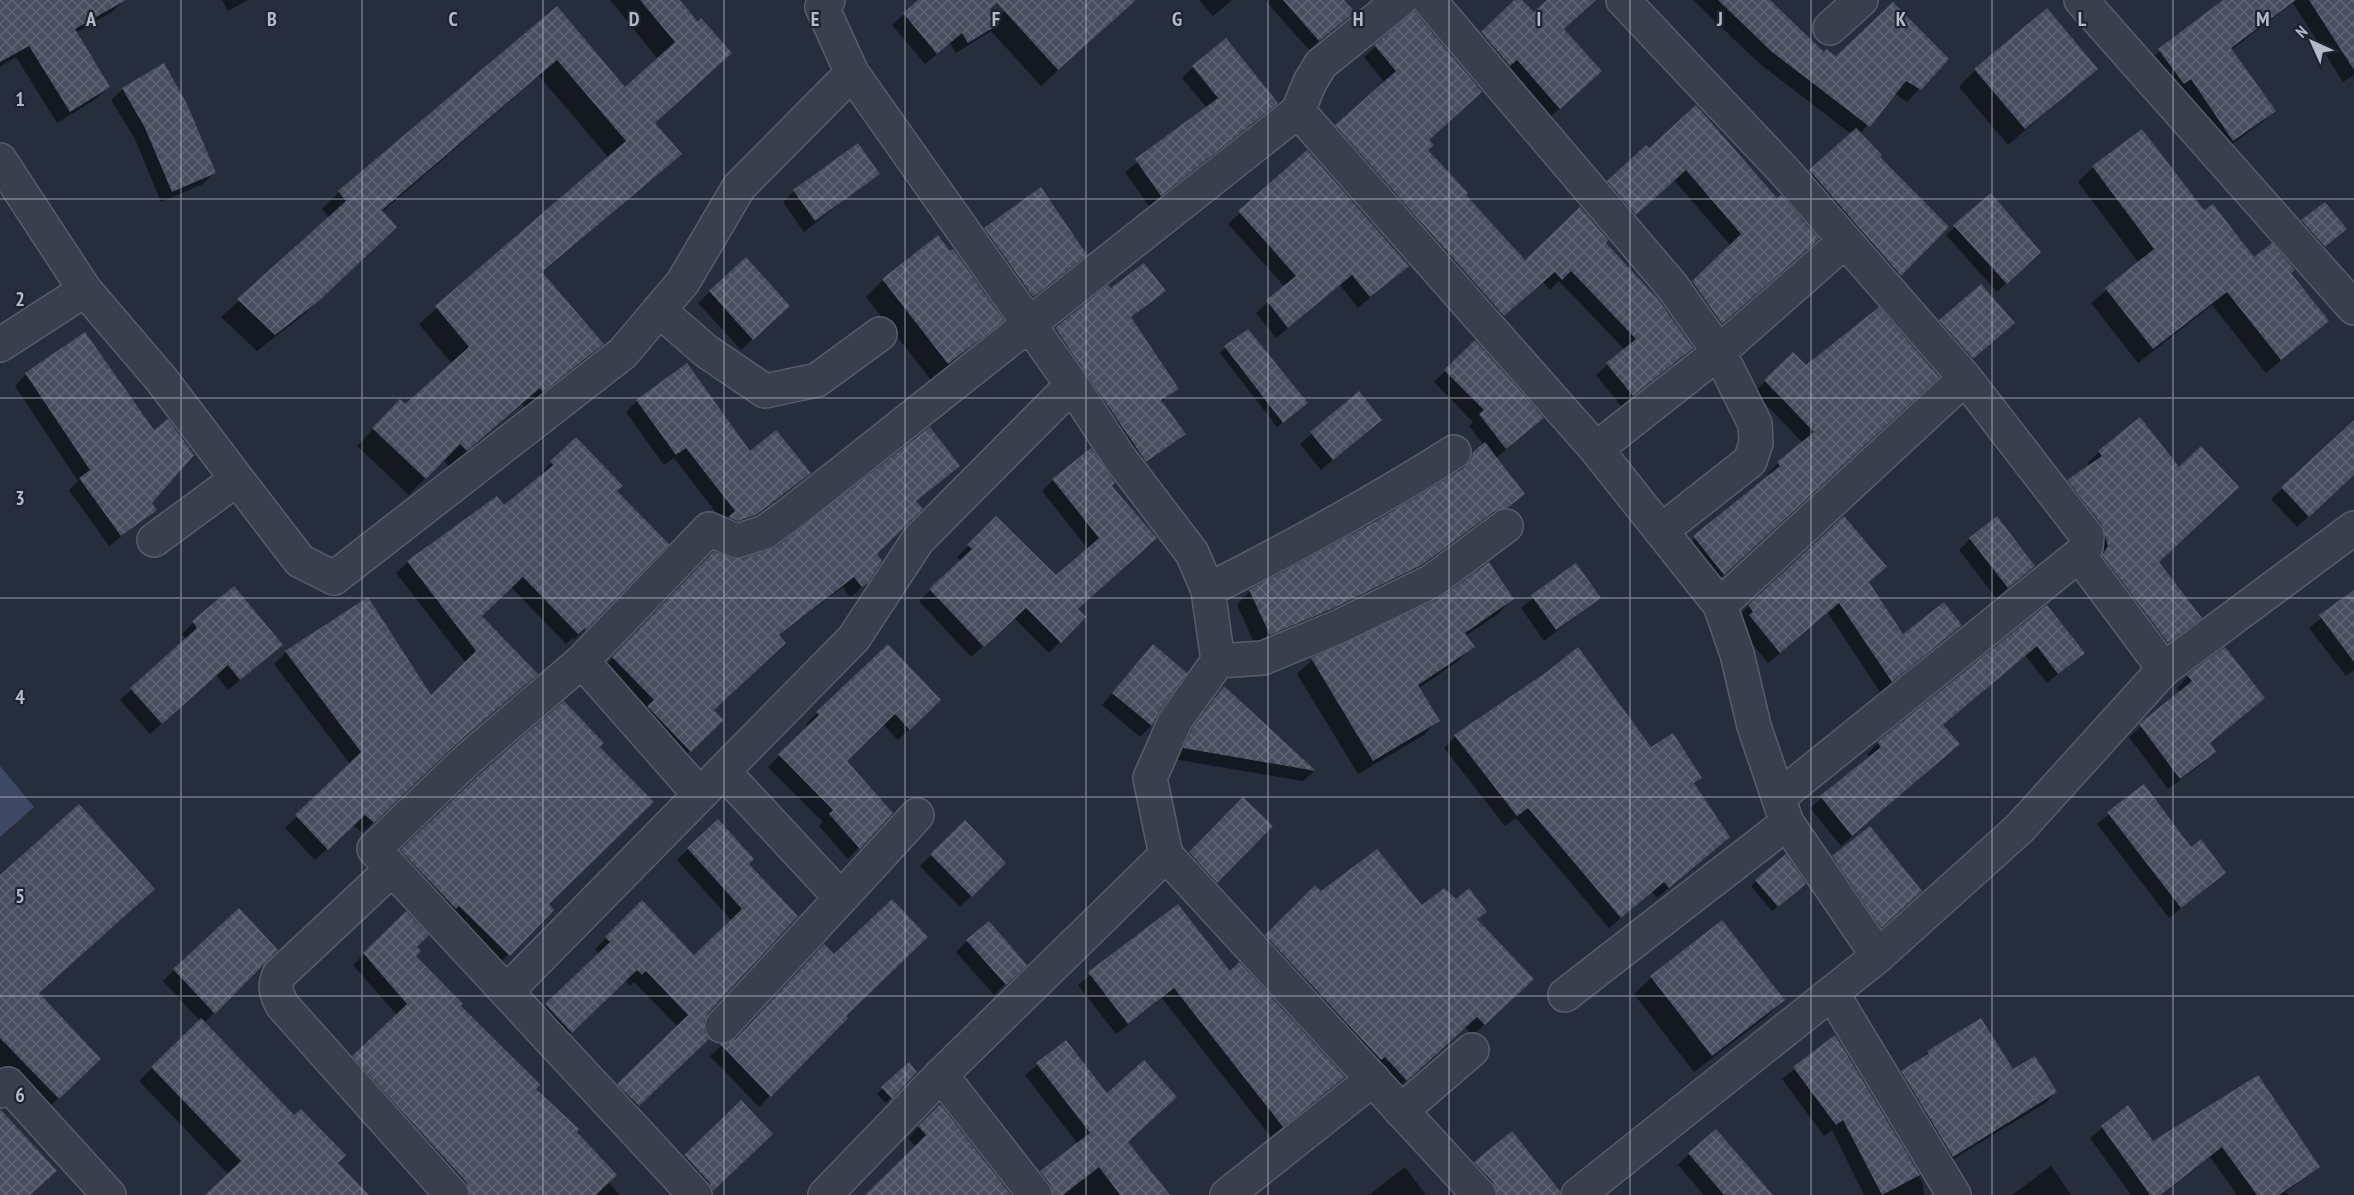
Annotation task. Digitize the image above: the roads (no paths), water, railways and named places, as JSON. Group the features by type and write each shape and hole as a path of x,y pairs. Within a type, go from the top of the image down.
{"street":[{"path":"828,0 822,7 852,74 1072,385 1119,457 1192,554 1208,590 1218,661 1175,721 1150,778 1166,855 1479,1195"},
{"path":"695,1195 374,849 468,759 582,661 709,529 737,541 765,532 1030,326 1298,111 1310,82 1321,64 1400,0"},
{"path":"1429,0 1672,286 1719,352 1755,424 1756,443 1750,461 1661,531"},
{"path":"1565,995 2079,555 2086,547 2087,536 1965,378 1787,174 1623,0"},
{"path":"1830,28 1861,0"},
{"path":"2081,0 2354,308"},
{"path":"0,160 85,290 161,379 300,561 334,578 623,353 683,282 739,187 852,74"},
{"path":"1298,111 1596,449 1720,605 1737,654 1754,726 1783,810 1878,956"},
{"path":"1596,449 1719,352 1845,241"},
{"path":"0,345 85,290"},
{"path":"659,310 706,351 765,391 818,380 880,334"},
{"path":"1720,605 1965,378"},
{"path":"507,991 855,638 918,540 1072,385"},
{"path":"1208,590 1372,504 1454,452"},
{"path":"154,540 237,479"},
{"path":"1218,661 1263,658 1340,626 1432,581 1506,526"},
{"path":"1578,1195 1878,956 2019,829 2164,669 2354,528"},
{"path":"2079,555 2164,669"},
{"path":"582,661 700,795"},
{"path":"723,771 841,898"},
{"path":"722,1026 917,815"},
{"path":"825,1195 941,1075 1166,855"},
{"path":"392,869 279,975 275,984 276,994 282,1005 452,1195"},
{"path":"1832,993 1954,1195"},
{"path":"1401,1111 1472,1050"},
{"path":"941,1075 1035,1195"},
{"path":"1227,1195 1373,1079"},
{"path":"0,1091 8,1084 109,1195"}],"water":[{"path":"0,766 34,807 0,837"}]}
